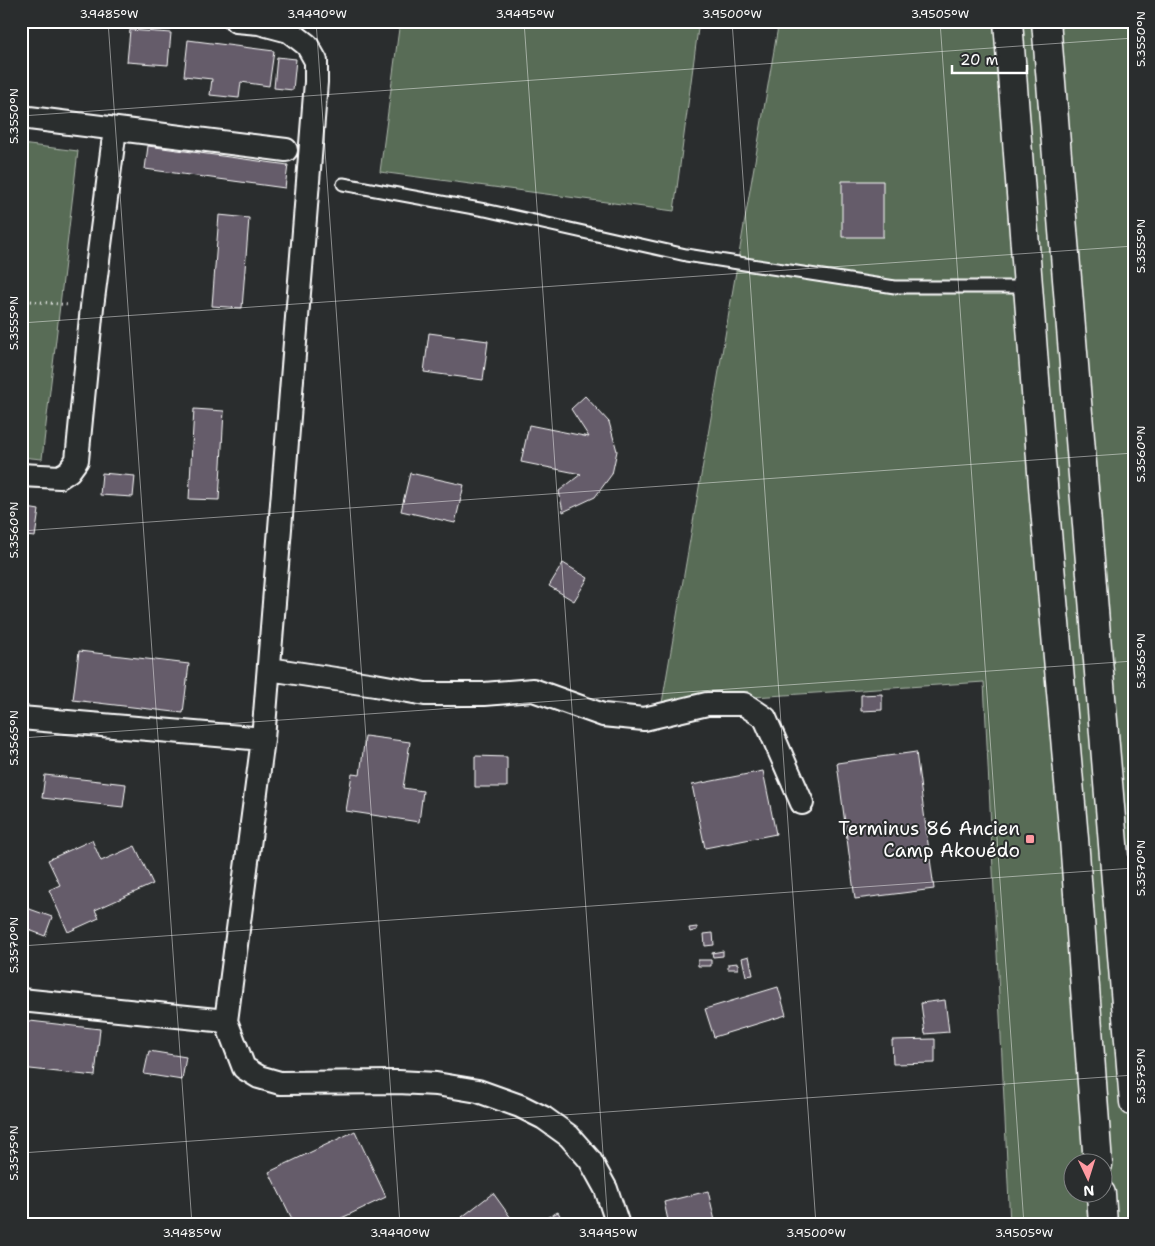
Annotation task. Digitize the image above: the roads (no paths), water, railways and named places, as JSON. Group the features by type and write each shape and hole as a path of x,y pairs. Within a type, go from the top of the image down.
{"highway":[{"path":"1008,21 1044,498 1074,829 1097,1154"},
{"path":"1046,21 1134,1102"},
{"path":"1101,1204 1103,1225"}],"street":[{"path":"236,21 259,22 289,31 307,45 316,61 316,82 263,739 226,1021 244,1068 259,1077 280,1083 398,1082 436,1084 478,1090 520,1106 544,1118 569,1136 590,1160 606,1189 618,1225"},
{"path":"21,117 286,150"},
{"path":"21,475 60,477 70,471 77,460 92,307 114,129"},
{"path":"269,669 376,684 425,694 484,694 533,690 602,715 644,719 707,704 744,704 765,718 802,803"},
{"path":"21,718 263,739"},
{"path":"21,1000 226,1021"}],"lane":[{"path":"343,184 485,210 686,255 895,287 1028,288"}],"place":[{"name":"Terminus 86 Ancien Camp Akouédo","path":"1030,839"}]}
